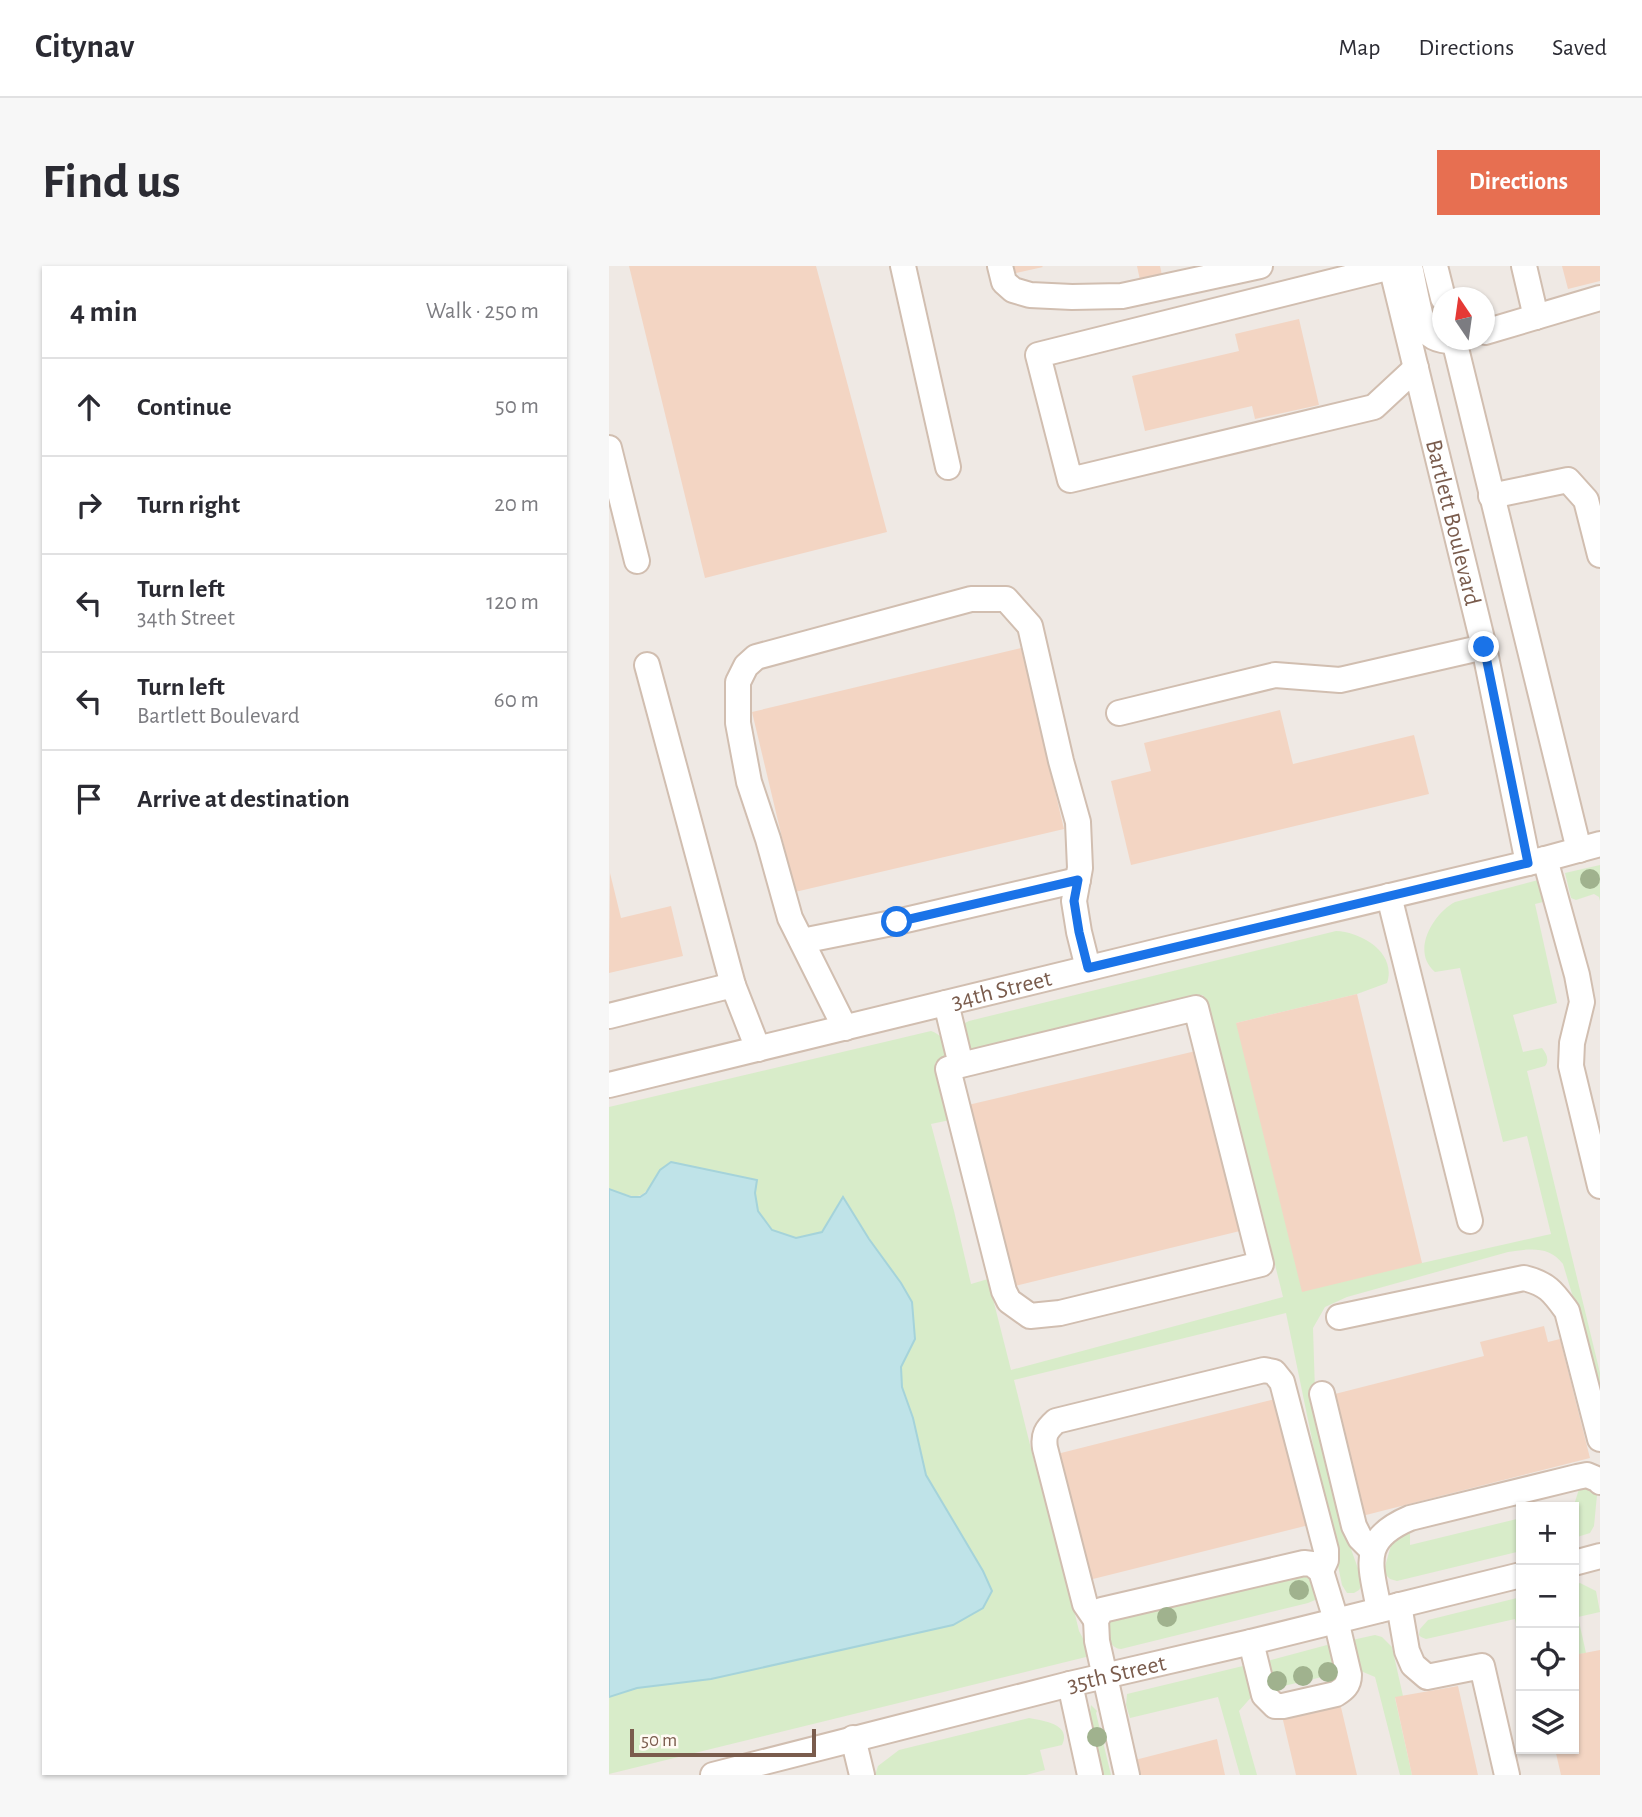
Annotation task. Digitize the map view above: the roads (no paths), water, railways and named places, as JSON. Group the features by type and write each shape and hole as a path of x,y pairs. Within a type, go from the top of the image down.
{"street":[{"path":"903,266 948,467"},
{"path":"1000,266 1004,282 1013,290 1030,295 1072,297 1122,296 1260,266"},
{"path":"1397,266 1038,355 1070,480 1374,407 1416,368"},
{"name":"Bartlett Boulevard","path":"1397,266 1427,332 1432,335"},
{"name":"Bartlett Boulevard","path":"1397,266 1416,368 1536,861 1577,975 1582,1002 1572,1043 1571,1066 1600,1186"},
{"path":"1435,266 1440,287"},
{"path":"1524,266 1536,317"},
{"path":"1495,329 1600,298"},
{"name":"Bartlett Boulevard","path":"1458,350 1491,496 1590,847"},
{"path":"609,449 637,561"},
{"path":"1491,496 1568,480 1586,500 1600,555"},
{"path":"845,1028 790,918 768,839 748,782 738,723 739,682 745,666 756,657 971,599 1006,599 1030,626 1078,822 1080,868 1074,901 1088,968"},
{"path":"1119,713 1275,675 1340,680 1484,647"},
{"path":"647,665 733,985 758,1049"},
{"name":"34th Street","path":"609,1085 1590,847"},
{"path":"802,942 1078,880"},
{"path":"1389,896 1470,1221"},
{"path":"609,1016 733,985"},
{"path":"946,1003 961,1065"},
{"path":"1196,1008 1261,1264 1060,1313 1030,1316 1009,1301 1004,1291 948,1069 961,1065 1196,1008"},
{"path":"1339,1317 1524,1278 1541,1282 1555,1294 1567,1311 1600,1439"},
{"path":"1127,1775 1104,1677 1096,1620 1086,1604 1048,1461 1043,1437 1048,1429 1056,1422 1264,1370 1274,1372 1282,1382 1326,1550 1321,1571"},
{"path":"1322,1394 1354,1526 1360,1538 1372,1549"},
{"path":"1507,1775 1482,1666 1427,1677 1413,1665 1370,1561 1372,1549 1395,1524 1410,1518 1587,1475 1600,1482"},
{"path":"1579,1562 1600,1556"},
{"path":"1096,1620 1102,1610 1304,1563 1313,1564 1321,1571 1336,1620 1349,1675 1346,1686 1336,1694 1275,1706 1264,1695 1251,1642"},
{"name":"35th Street","path":"713,1775 772,1768 853,1738 1516,1576"},
{"path":"1070,1684 1090,1775"},
{"path":"853,1738 862,1775"}],"water":[{"path":"671,1162 757,1180 755,1193 758,1211 772,1230 796,1238 822,1232 843,1197 912,1302 915,1339 901,1367 902,1387 913,1418 926,1475 992,1591 983,1608 953,1625 711,1679 637,1688 609,1697 609,1189 631,1197 640,1197 646,1193 660,1170"}]}
